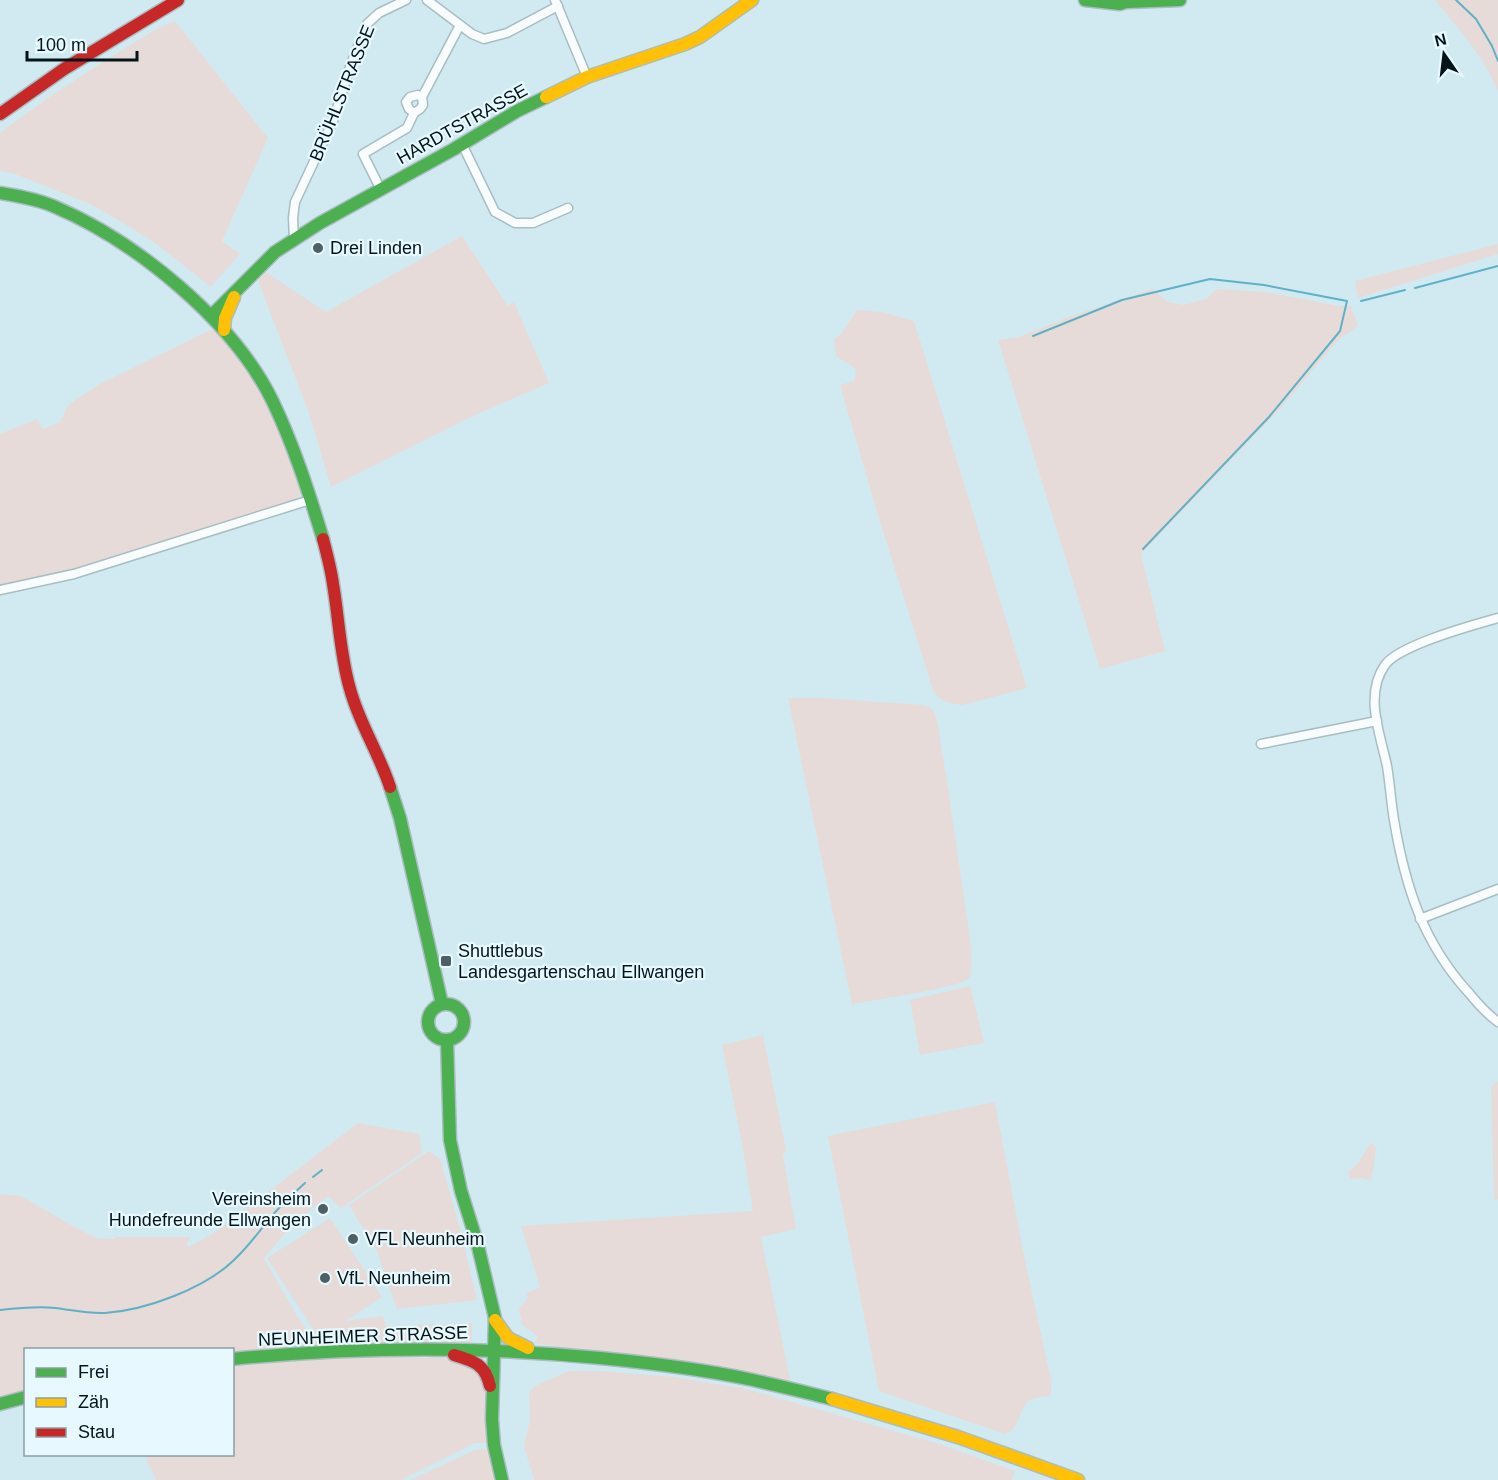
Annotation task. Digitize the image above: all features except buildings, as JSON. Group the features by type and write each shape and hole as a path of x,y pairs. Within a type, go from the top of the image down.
{"main road":[{"path":"0,114 64,69 177,0"},
{"name":"HARDTSTRASSE","path":"211,316 274,252 294,239 517,111 587,77 700,37 752,0"},
{"path":"1085,0 1120,4 1124,1 1180,0"},
{"path":"0,193 52,206 118,241 155,266 211,316 236,343 273,402 293,450 323,538 333,582 344,666 350,691 361,721 383,766 400,818 442,1004"},
{"path":"224,330 225,318 236,291"},
{"path":"447,1003 459,1009 464,1017 464,1026 456,1038 447,1040 434,1036 428,1025 428,1017 432,1010 447,1003"},
{"path":"447,1040 450,1140 461,1191 477,1242 495,1318 502,1333 512,1342 540,1353 697,1371 822,1396 966,1438 1078,1480"},
{"path":"491,1396 495,1318"},
{"name":"NEUNHEIMER STRASSE","path":"234,1359 360,1350 494,1350 540,1353"},
{"path":"439,1350 477,1362 488,1376 494,1445 502,1480"},
{"path":"0,1404 24,1398"}],"street":[{"name":"BRÜHLSTRASSE","path":"294,239 295,202 333,120 367,24 392,3 406,0"},
{"path":"428,0 472,34 484,39 507,33 556,3 587,77"},
{"path":"439,8 446,0"},
{"path":"381,190 363,154 407,128 414,113 423,105 422,97 460,25"},
{"path":"462,144 495,212 515,223 533,223 567,208"},
{"path":"0,590 74,574 310,500"},
{"path":"1496,618 1441,636 1398,654 1386,664 1374,688 1377,721 1387,767 1394,821 1408,884 1420,919 1445,966 1473,999 1498,1022"},
{"path":"1261,744 1377,721"},
{"path":"1420,919 1498,889"}],"shaded area":[{"path":"1432,0 1498,0 1498,91 1486,67 1470,44 1436,1"},
{"path":"175,21 268,138 222,241 240,254 211,287 155,243 90,204 15,174 0,171 0,133 88,71 146,35"},
{"path":"462,236 508,306 514,302 549,383 475,415 331,487 309,413 258,281 266,272 326,312"},
{"path":"1498,244 1498,254 1358,298 1355,281"},
{"path":"1152,289 1168,302 1184,305 1206,299 1217,289 1266,292 1339,306 1351,306 1358,326 1338,340 1278,411 1141,554 1165,651 1100,669 998,340 1019,337 1066,318"},
{"path":"857,310 882,312 914,321 1027,688 963,705 949,703 939,698 933,690 840,385 854,381 856,369 836,356 834,339 841,334"},
{"path":"210,330 217,331 233,349 258,385 302,488 299,497 291,502 69,573 0,587 0,434 37,419 43,429 60,422 67,407 100,384"},
{"path":"788,698 823,698 923,705 933,711 940,734 969,927 971,965 968,979 933,990 852,1004"},
{"path":"970,986 984,1043 920,1055 910,1000"},
{"path":"763,1035 786,1150 783,1155 796,1229 761,1237 791,1385 534,1343 538,1337 522,1324 519,1309 528,1298 526,1294 540,1287 521,1226 753,1211 722,1045"},
{"path":"1498,1081 1498,1199 1494,1201 1491,1087"},
{"path":"995,1102 1024,1256 1051,1380 1051,1394 1028,1401 1014,1428 1005,1434 879,1391 828,1136"},
{"path":"358,1123 419,1134 422,1153 341,1208 328,1196 294,1223 264,1258 297,1316 327,1357 427,1358 438,1355 478,1371 486,1386 489,1443 475,1443 401,1480 156,1480 146,1456 234,1456 234,1348 24,1348 24,1391 0,1398 0,1194 21,1196 97,1238 188,1237 189,1241 186,1243 189,1247 217,1231"},
{"path":"1370,1144 1376,1147 1371,1180 1350,1179 1348,1172 1358,1163"},
{"path":"429,1151 440,1159 477,1300 397,1309 377,1251 349,1205"},
{"name":"VfL Neunheim","path":"330,1218 382,1297 345,1321 383,1316 386,1326 472,1323 472,1342 322,1345 267,1258"},
{"path":"569,1371 601,1371 674,1377 746,1389 939,1444 1015,1471 1012,1480 534,1480 524,1446 530,1420 529,1393 533,1387"},
{"path":"487,1449 490,1452 496,1480 410,1480 475,1450"}],"waterway":[{"path":"1456,0 1476,19 1498,61"},
{"path":"1415,288 1498,266"},
{"path":"1033,336 1122,300 1210,279 1264,285 1347,301 1340,331 1269,417 1143,549"},
{"path":"1361,301 1405,290"},
{"path":"313,1177 322,1170"},
{"path":"0,1310 41,1307 105,1313 156,1303 191,1289 234,1260 278,1209 305,1183"}],"traffic: fast":[{"path":"1085,0 1120,4 1126,2"},
{"path":"1121,0 1128,2 1180,0"},
{"path":"211,316 275,252 320,223 454,149 517,111 546,97"},
{"path":"0,193 47,204 85,221 149,262 208,314 234,342 256,372 273,402 307,487 323,539"},
{"path":"390,787 400,818 442,1004"},
{"path":"446,1004 459,1009 464,1022 459,1035 446,1040 433,1035 428,1022 433,1009 446,1004"},
{"path":"447,1040 450,1140 461,1191 477,1242 495,1318 492,1419 494,1445 502,1480"},
{"path":"234,1359 370,1350 462,1350 554,1354 696,1370 753,1380 832,1399"},
{"path":"0,1404 24,1398"}],"traffic: slow":[{"path":"546,97 587,77 700,37 752,0"},
{"path":"224,330 225,318 234,297"},
{"path":"495,1320 508,1338 528,1348"},
{"path":"832,1399 958,1437 1078,1480"}],"traffic: jam":[{"path":"0,114 64,69 178,0"},
{"path":"323,539 331,573 350,689 358,714 390,787"},
{"path":"454,1355 478,1364 485,1373 490,1386"}],"place":[{"name":"Drei Linden","path":"318,248"},
{"name":"Shuttlebus Landesgartenschau Ellwangen","path":"446,961"},
{"name":"Vereinsheim Hundefreunde Ellwangen","path":"323,1209"},
{"name":"VFL Neunheim","path":"353,1239"},
{"name":"VfL Neunheim","path":"325,1278"}]}
